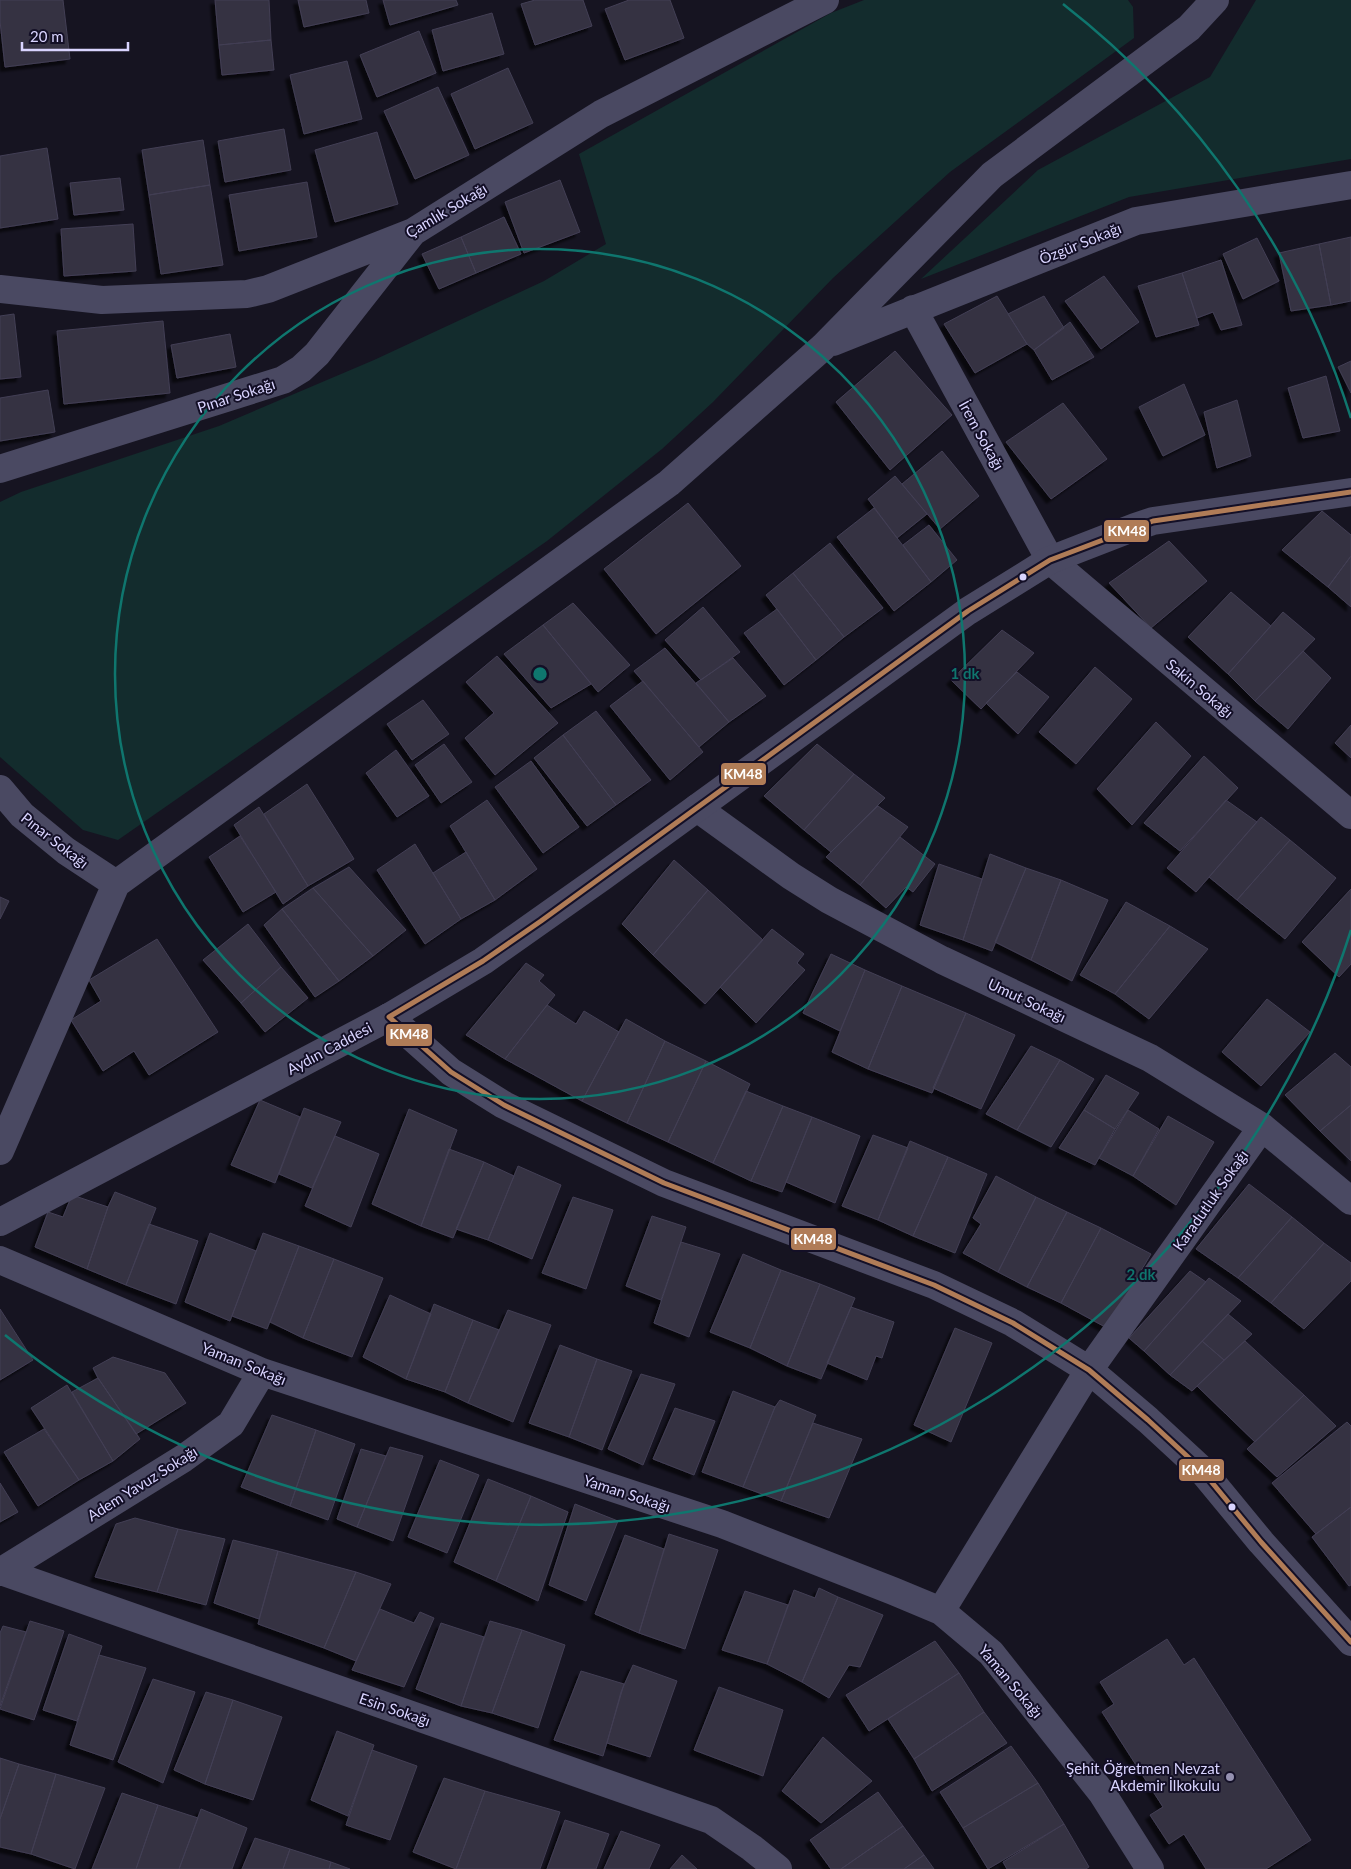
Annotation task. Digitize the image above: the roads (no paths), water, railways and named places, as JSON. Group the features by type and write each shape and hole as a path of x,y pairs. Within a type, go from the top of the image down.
{"street":[{"name":"Çamlık Sokağı","path":"0,289 102,300 247,294 268,289 413,232 601,114 825,0"},
{"path":"0,1151 116,884 669,483 823,347 992,175 1189,28 1215,0"},
{"name":"Özgür Sokağı","path":"823,347 913,309 1136,221 1351,186"},
{"name":"Pınar Sokağı","path":"0,469 283,380 301,369 317,354 413,232"},
{"name":"İrem Sokağı","path":"913,309 1050,560"},
{"name":"Aydın Caddesi","path":"0,1222 388,1017 483,961 968,611 1050,560 1135,527 1153,522 1351,492"},
{"name":"Sakin Sokağı","path":"1050,560 1351,814"},
{"name":"Pınar Sokağı","path":"0,789 22,816 66,851 116,884"},
{"name":"Umut Sokağı","path":"697,808 791,876 829,900 942,960 1150,1058 1262,1127 1351,1201"},
{"path":"388,1017 451,1072 504,1105 664,1183 934,1285 1013,1323 1089,1370 1148,1420 1200,1468 1261,1542 1351,1642"},
{"name":"Karadutluk Sokağı","path":"941,1611 1089,1370 1262,1127"},
{"name":"Yaman Sokağı","path":"0,1260 262,1372 722,1524 941,1611 991,1653 1102,1793 1150,1869"},
{"name":"Adem Yavuz Sokağı","path":"0,1571 184,1458 231,1424 262,1372"},
{"name":"Esin Sokağı","path":"0,1571 712,1820 778,1869"}],"place":[{"name":"Şehit Öğretmen Nevzat Akdemir İlkokulu","path":"1230,1777"}]}
